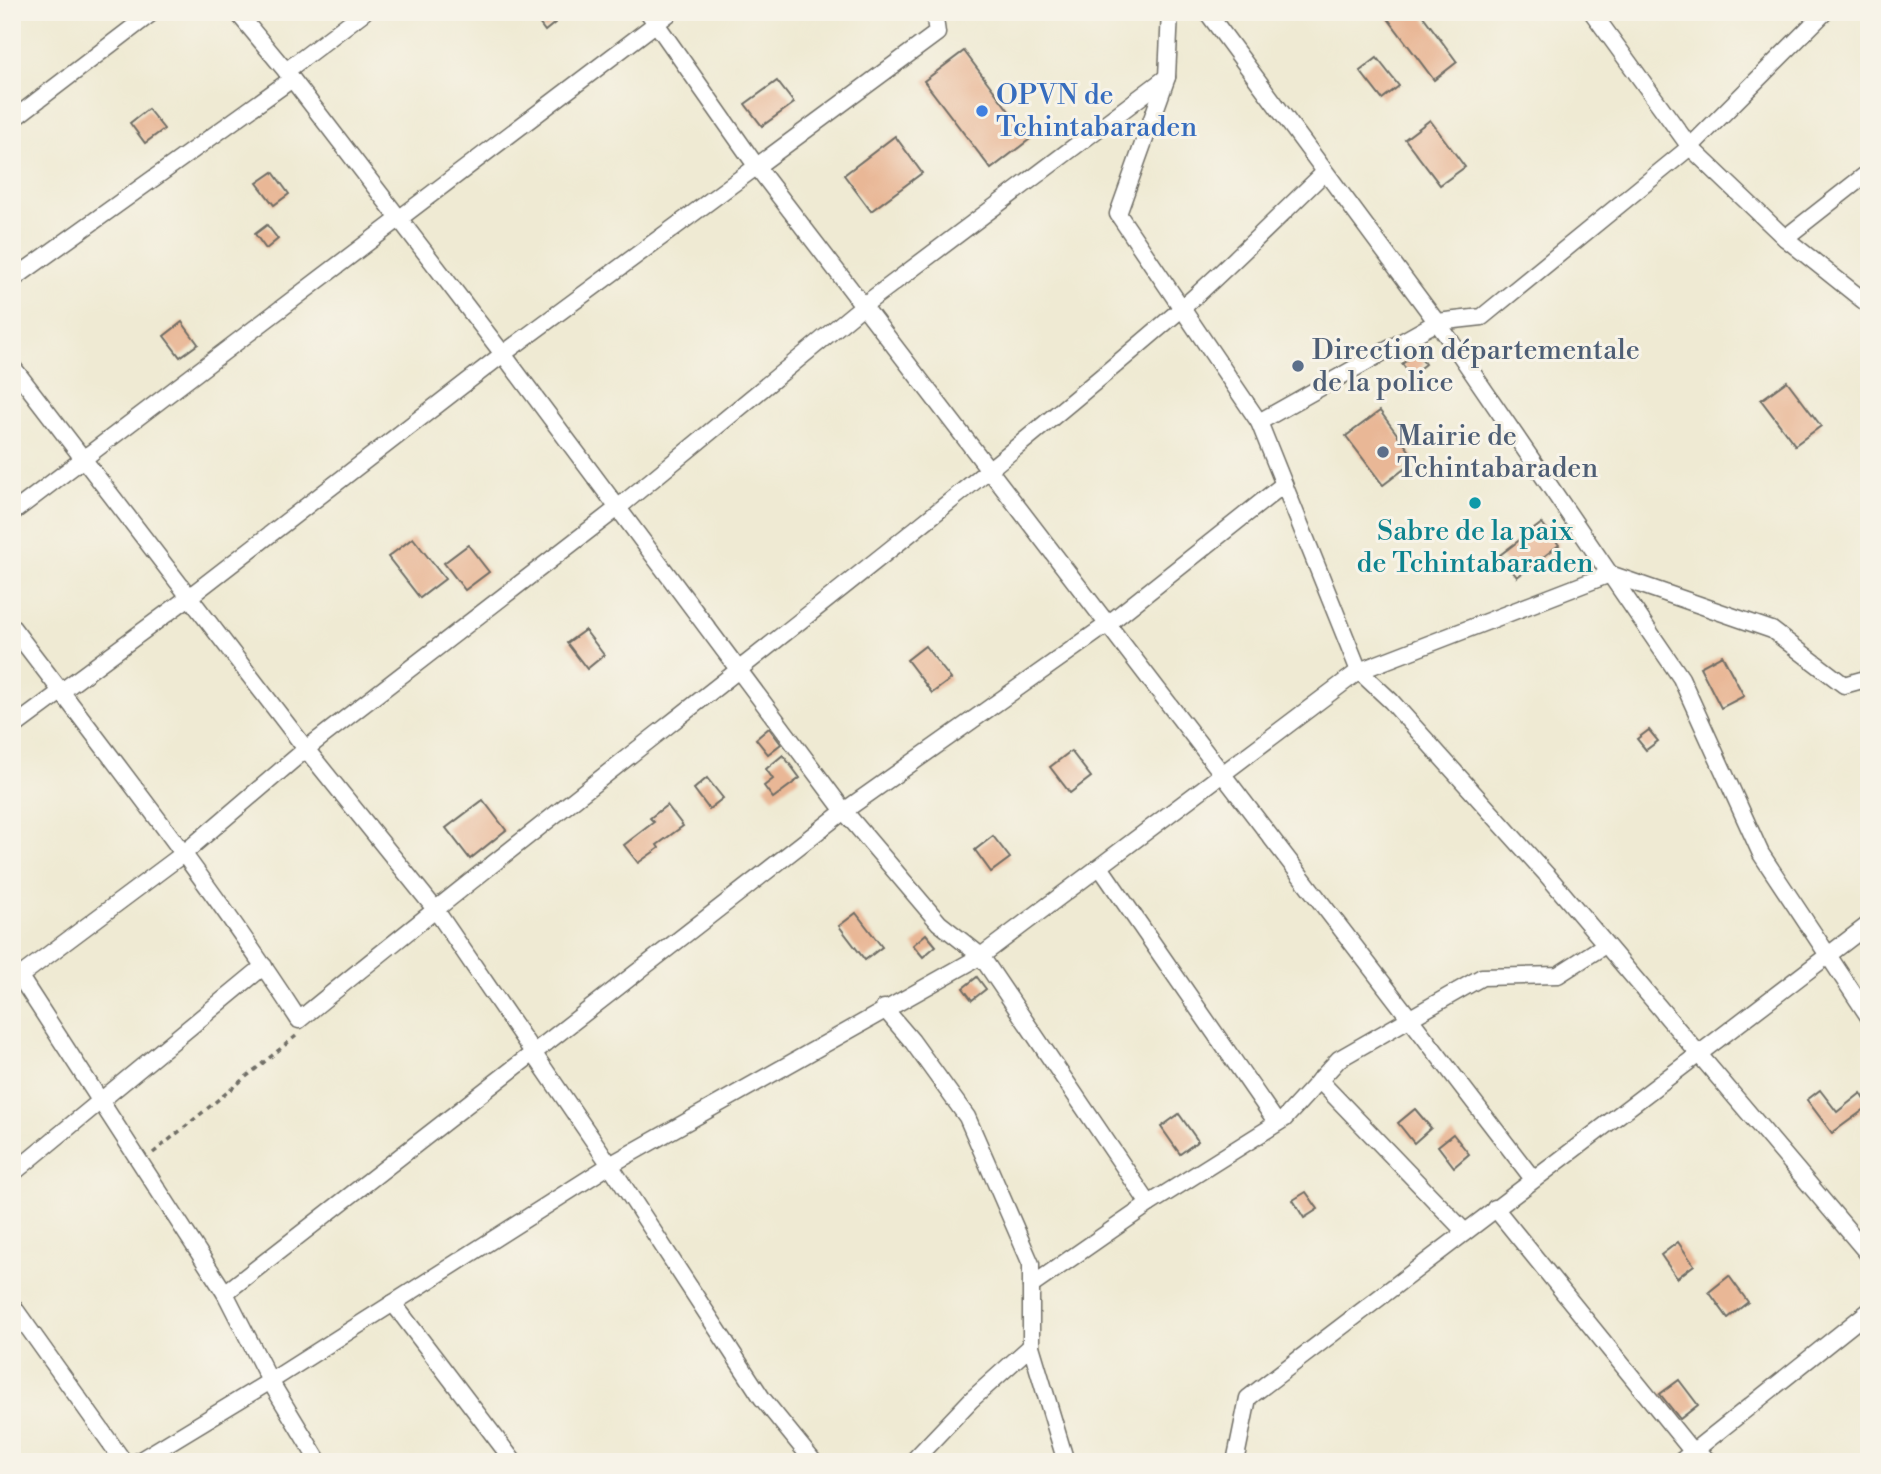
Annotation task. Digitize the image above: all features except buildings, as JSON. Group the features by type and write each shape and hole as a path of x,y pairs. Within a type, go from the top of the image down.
{"street":[{"path":"12,120 153,12"},
{"path":"237,12 289,75 503,354 844,811 939,923 981,956 1149,1204"},
{"path":"12,281 289,75 364,12"},
{"path":"12,513 399,218 652,18 671,12"},
{"path":"12,729 189,597 503,354 937,33 934,12"},
{"path":"1170,12 1167,77 1118,214 1259,422 1359,671 1391,701 1547,875 1869,1255"},
{"path":"1206,12 1437,322 1681,678 1761,854 1869,1017"},
{"path":"1592,12 1690,146 1785,238 1869,305"},
{"path":"1259,422 1437,322 1482,317 1690,146 1825,12"},
{"path":"652,18 757,167 1533,1179"},
{"path":"319,1462 270,1381 225,1293 101,1102 16,979 183,854 306,749 619,507 864,305 1167,77"},
{"path":"12,627 183,854 264,966 299,1020 435,908 987,470 1182,308 1325,172"},
{"path":"1785,238 1869,172"},
{"path":"12,366 306,749 435,908 610,1165 762,1398 814,1462"},
{"path":"225,1293 532,1051 844,811 1108,624 1284,484"},
{"path":"137,1462 270,1381 610,1165 884,1008 981,956 1359,671 1610,574 1772,630 1844,685 1869,678"},
{"path":"1100,867 1277,1123"},
{"path":"1235,1462 1248,1398 1869,924"},
{"path":"1031,1286 1149,1204 1284,1119 1339,1059 1409,1017 1482,977 1558,975 1605,945"},
{"path":"12,1174 264,966"},
{"path":"884,1008 912,1041 967,1117 1031,1264 1031,1346 1066,1462"},
{"path":"1319,1080 1465,1232"},
{"path":"1495,1208 1688,1446 1710,1462"},
{"path":"393,1303 514,1462"},
{"path":"12,1305 124,1462"},
{"path":"1680,1462 1869,1311"},
{"path":"912,1462 971,1400 1031,1346"}],"path":[{"path":"141,1163 296,1038 299,1020"}],"place":[{"name":"OPVN de Tchintabaraden","path":"982,111"},
{"name":"Direction départementale de la police","path":"1298,366"},
{"name":"Mairie de Tchintabaraden","path":"1383,452"},
{"name":"Sabre de la paix de Tchintabaraden","path":"1475,503"}]}
